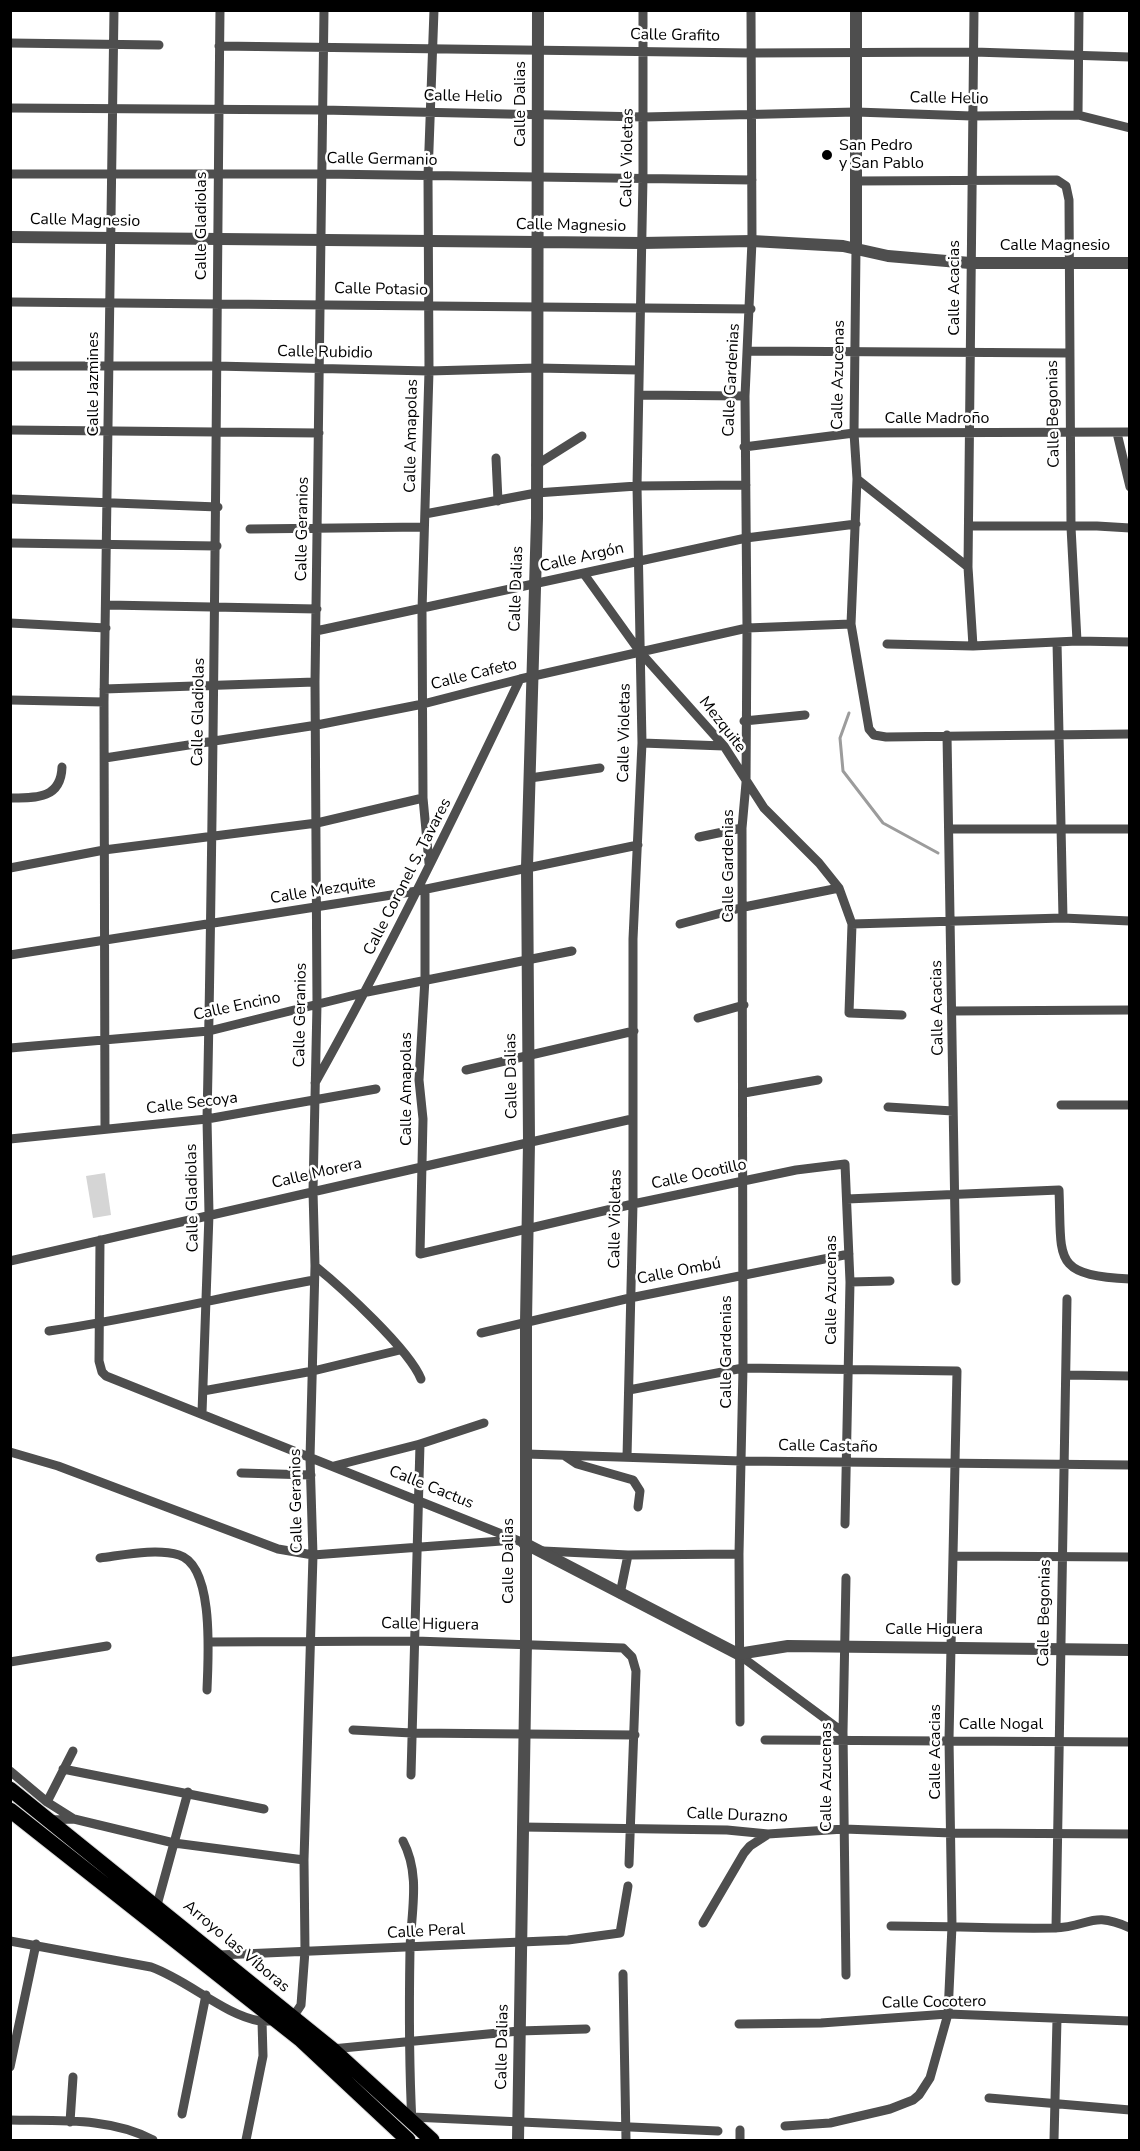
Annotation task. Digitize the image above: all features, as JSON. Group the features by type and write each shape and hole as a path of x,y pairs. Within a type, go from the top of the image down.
{"main road":[{"name":"Arroyo las Víboras","path":"13,1801 49,1820 219,1955 332,2049 432,2140"},
{"name":"Arroyo las Víboras","path":"13,1801 269,2021 356,2089 408,2140"}],"street":[{"name":"Calle Jazmines","path":"105,1129 104,689 110,433 114,10"},
{"name":"Calle Gladiolas","path":"202,1413 210,1214 207,1119 218,507 215,366 220,10"},
{"name":"Calle Geranios","path":"293,2017 301,2005 304,1951 304,1860 313,1555 310,1458 315,1266 313,1191 317,1004 315,682 319,529 324,10"},
{"name":"Calle Amapolas","path":"429,863 423,798 422,610 429,371 426,306 428,176 434,10"},
{"name":"Calle Dalias","path":"518,2140 526,1643 521,1542 526,1454 530,1142 527,1055 527,867 530,778 526,677 534,585 536,493 538,10"},
{"name":"Calle Violetas","path":"627,1457 633,1204 633,939 642,742 637,486 644,10"},
{"name":"Calle Gardenias","path":"740,1722 738,1654 743,1368 744,1093 742,828 746,783 744,721 747,628 747,485 744,447 751,309 752,10"},
{"name":"Calle Azucenas","path":"856,10 854,433 857,479 850,624 866,721 874,735 947,735"},
{"name":"Calle Acacias","path":"973,646 968,567 974,10"},
{"path":"1078,115 1079,10"},
{"path":"10,43 159,45"},
{"name":"Calle Grafito","path":"219,46 752,53 974,51 1130,57"},
{"name":"Calle Helio","path":"10,108 537,113 644,117 856,112 972,116 1078,115 1130,128"},
{"name":"Calle Germanio","path":"10,174 322,174 752,180"},
{"path":"856,181 972,179"},
{"name":"Calle Begonias","path":"972,179 1057,180 1066,186 1069,200 1068,353 1071,527 1077,641"},
{"name":"Calle Magnesio","path":"10,237 752,242 856,248 888,256 970,263 1130,263"},
{"name":"Calle Potasio","path":"10,302 321,303 751,309"},
{"path":"748,351 1068,353"},
{"name":"Calle Rubidio","path":"10,366 319,367 429,371 537,368 638,370"},
{"path":"639,395 745,396"},
{"path":"10,430 110,433 216,431 319,433"},
{"name":"Calle Madroño","path":"744,447 854,433 1130,432"},
{"path":"1117,433 1130,487"},
{"path":"536,465 582,436"},
{"path":"496,458 498,501"},
{"path":"857,479 968,567"},
{"path":"425,514 536,493 637,486 747,485"},
{"path":"10,499 218,507"},
{"name":"Calle Argón","path":"316,631 422,610 746,538 856,524"},
{"path":"969,526 1130,528"},
{"path":"250,529 424,527"},
{"path":"10,543 217,546"},
{"name":"Mezquite","path":"584,574 640,652 724,746 764,808 819,863 839,888 852,924"},
{"path":"107,605 317,609"},
{"path":"10,623 106,628"},
{"name":"Calle Cafeto","path":"105,758 317,725 423,704 526,677 747,628 850,624"},
{"path":"887,644 973,646 1077,641 1130,642"},
{"path":"1057,642 1063,918"},
{"name":"Calle Coronel S. Tavares","path":"315,1084 421,890 429,863 526,677"},
{"path":"104,689 315,682"},
{"path":"10,700 104,702"},
{"path":"744,721 805,715"},
{"path":"947,735 1130,734"},
{"name":"Calle Acacias","path":"947,735 956,1281"},
{"path":"642,742 724,746"},
{"path":"10,798 34,798 54,789 62,780 62,767"},
{"path":"530,778 600,768"},
{"path":"10,868 104,850 245,834 317,823 423,798"},
{"path":"699,837 742,828"},
{"path":"950,829 1130,829"},
{"name":"Calle Mezquite","path":"10,955 421,890 638,845"},
{"path":"680,924 744,907 839,888"},
{"name":"Calle Amapolas","path":"420,1254 423,1119 419,1080 425,979 421,890"},
{"path":"902,1015 849,1013 852,924 1063,918 1130,921"},
{"name":"Calle Encino","path":"10,1048 209,1030 425,979 572,951"},
{"path":"698,1018 744,1005"},
{"path":"953,1011 1130,1010"},
{"path":"466,1070 633,1031"},
{"path":"744,1093 818,1080"},
{"name":"Calle Secoya","path":"10,1139 207,1119 376,1089"},
{"path":"1060,1105 1130,1105"},
{"path":"888,1107 953,1111"},
{"name":"Calle Morera","path":"10,1261 632,1119"},
{"name":"Calle Azucenas","path":"845,1164 850,1282 845,1524"},
{"name":"Calle Ocotillo","path":"420,1254 633,1204 796,1170 845,1164"},
{"path":"847,1199 1059,1190 1062,1248 1069,1265 1076,1272 1090,1276 1130,1279"},
{"path":"100,1240 101,1323"},
{"name":"Calle Ombú","path":"481,1333 630,1298 849,1254"},
{"path":"315,1266 343,1288 412,1361 421,1379"},
{"path":"49,1331 101,1323 208,1299 314,1280"},
{"path":"850,1282 890,1281"},
{"name":"Calle Begonias","path":"1056,1928 1059,1647 1067,1299"},
{"name":"Calle Cactus","path":"101,1323 99,1361 102,1372 521,1542 738,1654"},
{"path":"203,1391 313,1371 400,1350"},
{"path":"629,1390 743,1368 848,1369"},
{"name":"Calle Acacias","path":"785,2127 811,2126 854,2117 890,2109 913,2100 924,2088 936,2061 948,2014 952,1926 949,1739 957,1371 848,1369"},
{"path":"1067,1375 1130,1376"},
{"path":"333,1466 420,1444 484,1423"},
{"path":"411,1775 419,1548 420,1444"},
{"path":"10,1452 58,1466 268,1547 313,1555 521,1542"},
{"name":"Calle Castaño","path":"526,1454 846,1463 1130,1464"},
{"path":"564,1456 577,1464 633,1480 640,1491 638,1507"},
{"path":"241,1473 312,1475"},
{"path":"539,1551 628,1555 739,1554"},
{"path":"100,1558 168,1553 189,1561 199,1575 209,1642 207,1689"},
{"path":"620,1594 628,1555"},
{"path":"953,1556 1130,1557"},
{"name":"Calle Azucenas","path":"846,1578 843,1735 846,1975"},
{"name":"Calle Higuera","path":"209,1642 415,1641 623,1648 632,1657 636,1671 636,1736"},
{"path":"10,1662 108,1646"},
{"name":"Calle Higuera","path":"738,1654 788,1646 1059,1647 1130,1650"},
{"path":"738,1654 843,1735"},
{"path":"353,1730 636,1736 628,1827 629,1864"},
{"name":"Calle Nogal","path":"765,1740 843,1735 1130,1742"},
{"path":"47,1802 73,1751"},
{"path":"63,1769 188,1792 264,1809"},
{"path":"10,1771 47,1802 74,1819"},
{"path":"157,1905 188,1792"},
{"path":"49,1820 74,1819 174,1842 304,1860"},
{"name":"Calle Durazno","path":"522,1827 628,1827 727,1830 768,1834 844,1829 952,1833 1130,1834"},
{"path":"703,1923 744,1853 768,1834"},
{"path":"403,1841 410,1854 414,1879 410,1948 412,2120 718,2131"},
{"name":"Calle Peral","path":"219,1955 568,1940 620,1933 628,1886"},
{"path":"891,1926 1056,1928 1097,1918 1110,1919 1130,1928"},
{"path":"10,1941 151,1967 170,1974 251,2018 269,2021 293,2017"},
{"path":"10,2067 36,1944"},
{"path":"623,1974 626,2140"},
{"path":"182,2114 206,1995"},
{"name":"Calle Cocotero","path":"738,2024 822,2023 948,2014 1130,2021"},
{"path":"1054,2140 1057,2019"},
{"path":"246,2140 269,2021"},
{"path":"332,2049 519,2031 586,2029"},
{"path":"70,2122 73,2078"},
{"path":"989,2098 1130,2110"},
{"path":"10,2120 70,2122 126,2129 153,2140"},
{"path":"740,2130 740,2140"}],"shaded area":[{"path":"105,1173 111,1215 93,1218 86,1176"}],"waterway":[{"path":"849,713 840,738 843,771 883,823 938,853"}],"place":[{"name":"San Pedro y San Pablo","path":"827,155"}]}
